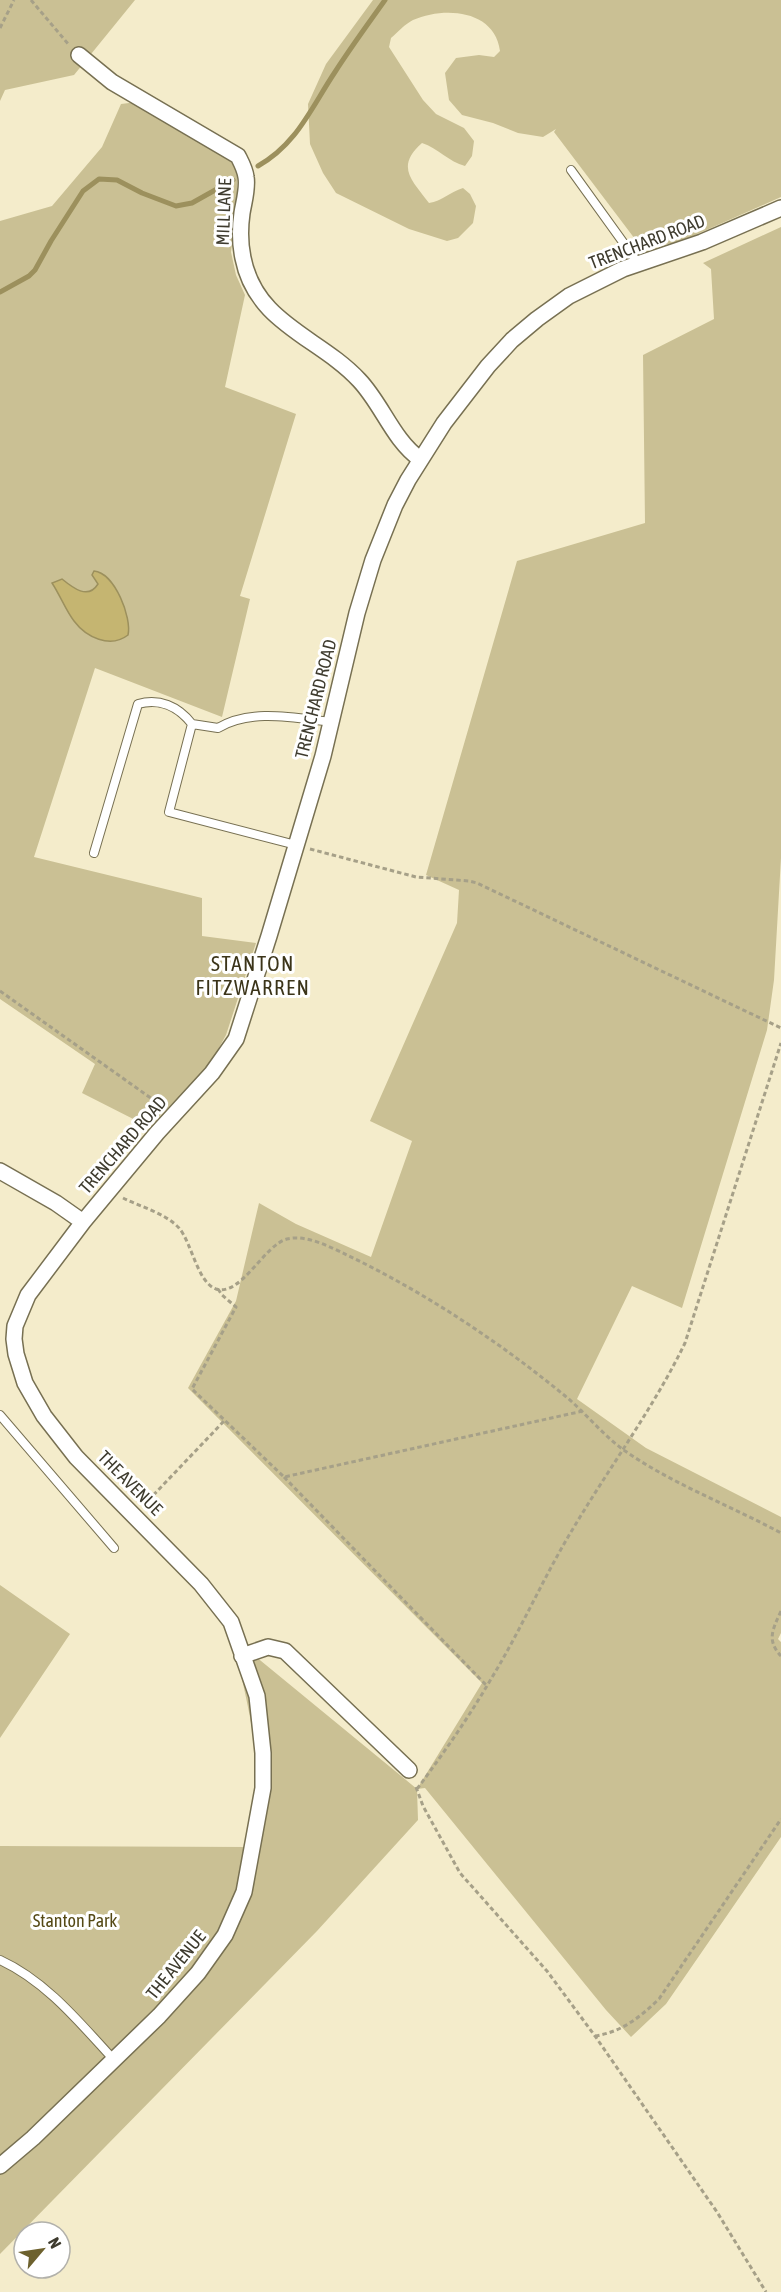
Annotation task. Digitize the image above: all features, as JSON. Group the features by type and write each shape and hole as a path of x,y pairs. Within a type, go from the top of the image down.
{"street":[{"name":"MILL LANE","path":"79,54 112,82 238,156 246,176 242,214 243,258 256,294 278,318 340,363 358,379 377,402 404,444 420,459"},
{"name":"TRENCHARD ROAD","path":"9,1336 28,1295 83,1221 212,1073 236,1038 332,722 354,622 373,560 395,505 420,459 454,409 512,340 569,297 606,276 638,263 687,248 781,208"},
{"path":"0,1171 83,1221"},
{"name":"THE AVENUE","path":"0,2166 33,2138 159,2016 198,1973 225,1935 244,1892 263,1788 263,1753 257,1696 231,1622 201,1584 76,1457 44,1416 25,1383 9,1336"},
{"path":"242,1656 268,1647 285,1652 409,1770"}],"lane":[{"path":"571,170 638,263"},
{"path":"94,853 138,704 152,700 174,708 192,724 218,728 230,720 242,717 280,716 332,722"},
{"path":"192,724 169,812 296,845"},
{"path":"0,1415 114,1548"},
{"path":"0,1960 17,1967 61,2003 114,2060"}],"path":[{"path":"0,28 14,0"},
{"path":"31,0 62,38 79,54"},
{"path":"296,845 411,876 469,881 477,884 781,1028"},
{"path":"0,991 173,1116"},
{"path":"417,1789 442,1756 487,1686 572,1529 668,1379 685,1343 781,1043"},
{"path":"108,1191 171,1221 179,1228 206,1282 218,1289 236,1306 192,1389 284,1477 487,1686"},
{"path":"218,1289 229,1289 235,1285 284,1240 298,1238 315,1241 380,1272 444,1310 521,1363 583,1412 622,1448 642,1462 781,1533"},
{"path":"284,1477 583,1412"},
{"path":"135,1515 225,1420"},
{"path":"781,1611 771,1631 771,1638 776,1651 781,1656"},
{"path":"409,1770 423,1806 460,1873 547,1971 595,2036 717,2212 766,2292"},
{"path":"595,2036 612,2033 623,2027 659,1999 781,1819"}],"green space":[{"path":"0,0 135,0 74,75 5,90 0,101"},
{"path":"373,0 781,0 781,197 677,243 641,247 554,132 556,129 543,137 518,133 493,123 462,115 449,100 445,73 456,58 479,55 494,57 500,51 496,37 479,19 467,15 439,13 413,20 404,26 391,38 389,47 423,100 436,114 464,128 474,141 472,156 465,166 422,143 409,159 409,173 429,203 463,188 470,194 476,206 473,223 458,238 447,241 409,229 336,193 323,173 310,144 308,104 326,64"},
{"path":"145,101 215,139 237,169 237,208 231,252 236,275 245,295 225,387 296,414 240,596 250,599 222,717 95,668 34,857 202,898 202,936 256,943 226,1035 209,1066 149,1127 82,1093 95,1064 0,999 0,221 52,206 102,147 121,104"},
{"path":"781,227 781,858 774,980 767,1030 682,1308 632,1286 577,1399 646,1448 781,1517 781,1633 778,1639 781,1642 781,1837 666,2004 631,2037 606,2010 425,1788 417,1789 482,1683 188,1388 236,1301 259,1203 296,1224 371,1257 412,1141 370,1121 457,923 459,890 426,875 517,561 645,523 643,355 714,319 711,269 703,263"},
{"path":"0,1585 70,1634 0,1738"},
{"name":"Stanton Park","path":"255,1656 417,1789 418,1820 317,1931 33,2220 12,2220 12,2242 0,2254 0,1846 248,1847 255,1799 256,1763 252,1728 238,1660"}],"shaded area":[{"path":"94,571 109,579 125,608 129,627 128,635 121,639 106,641 85,632 71,617 52,583 62,579 80,591 90,591 98,584 92,575"}],"waterway":[{"path":"258,166 272,157 293,136 385,0"},
{"path":"0,292 29,276 35,270 83,191 99,179 117,180 142,193 176,206 192,203 233,180"}],"district":[{"name":"STANTON FITZWARREN","path":"253,976"}]}
